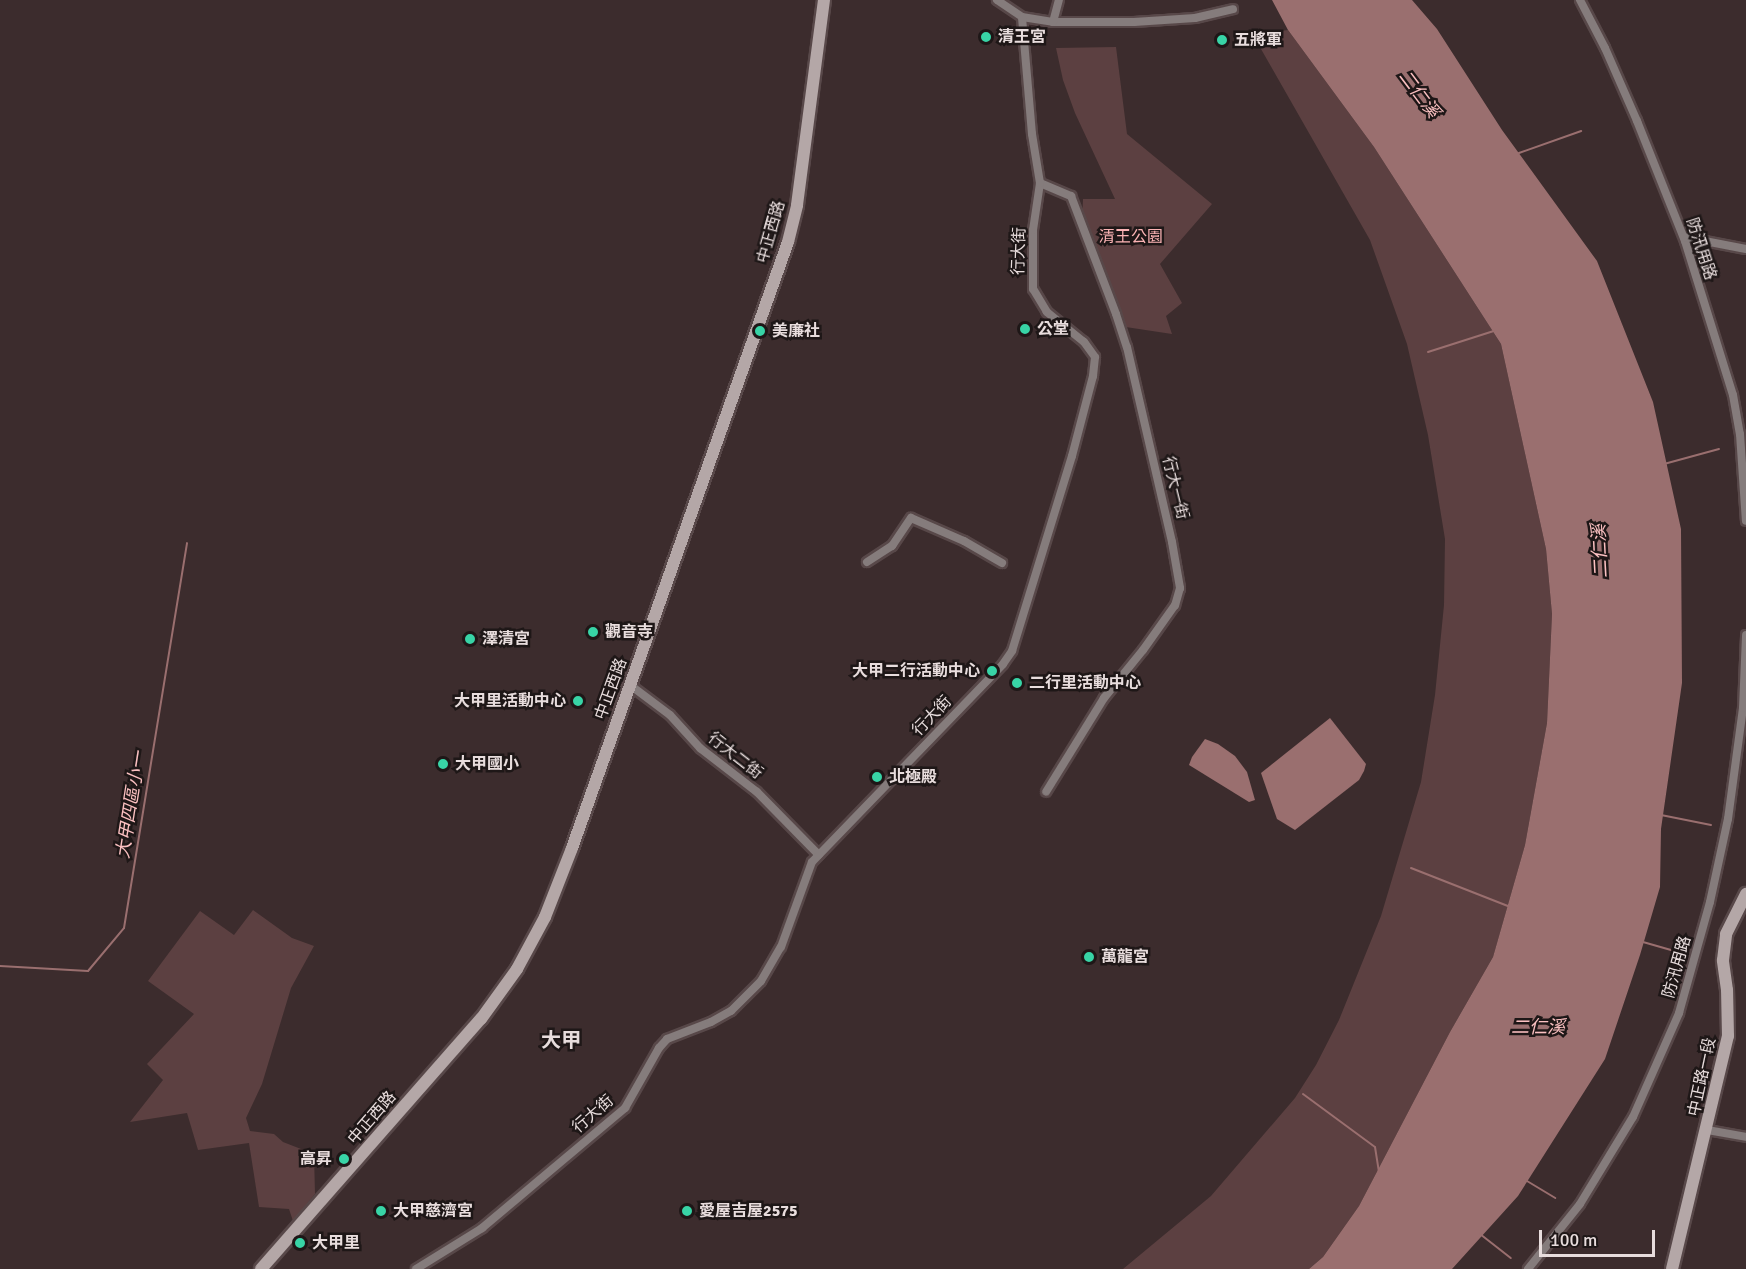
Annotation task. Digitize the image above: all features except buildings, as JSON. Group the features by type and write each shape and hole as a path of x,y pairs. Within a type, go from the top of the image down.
{"street":[{"name":"中正西路","path":"261,1269 474,1027 517,969 537,934 555,892 788,242 797,205 824,0"},
{"path":"997,0 1022,17 1053,22 1134,22 1195,18 1233,9"},
{"path":"1053,22 1059,0"},
{"name":"防汛用路","path":"1580,0 1633,110 1684,237 1733,395 1740,434 1746,521"},
{"name":"行大街","path":"416,1269 482,1228 625,1108 659,1048 667,1039 711,1022 731,1011 761,981 781,947 807,873 819,855 1003,664 1012,651 1072,456 1093,376 1095,357 1084,342 1047,312 1033,288 1033,230 1040,183 1032,134 1022,17"},
{"name":"行大一街","path":"1040,183 1071,196 1116,314 1127,347 1172,542 1180,588 1175,605 1143,650 1104,698 1046,792"},
{"path":"1684,237 1746,249"},
{"path":"867,562 892,546 911,518 964,541 1002,563"},
{"name":"防汛用路","path":"1528,1269 1580,1204 1633,1117 1679,1013 1710,902 1728,819 1743,708 1746,635"},
{"name":"行大二街","path":"630,685 651,699 700,748 758,792 819,855"},
{"name":"中正路一段","path":"1672,1269 1728,1036 1727,990 1723,960 1726,934 1746,894"},
{"path":"1707,1130 1746,1137"}],"green space":[{"path":"1288,30 1374,147 1501,344 1546,549 1552,614 1547,723 1525,845 1493,957 1450,1032 1359,1206 1323,1257 1309,1269 1123,1269 1211,1196 1295,1098 1316,1065 1339,1020 1381,916 1421,782 1435,695 1444,605 1445,539 1428,435 1407,344 1370,240 1253,35"},
{"name":"清王公園","path":"1116,47 1127,134 1212,204 1160,264 1182,303 1166,316 1172,334 1119,326 1082,224 1083,199 1115,199 1075,113 1063,80 1056,48"},
{"path":"253,910 292,938 314,946 291,988 262,1084 246,1118 250,1131 274,1134 283,1142 314,1154 315,1194 293,1221 289,1209 259,1207 249,1143 198,1150 187,1113 130,1122 163,1080 147,1064 194,1014 148,981 200,911 234,935"}],"water":[{"name":"二仁溪","path":"1272,0 1412,0 1437,29 1502,130 1597,261 1653,402 1681,529 1682,683 1661,829 1660,887 1640,955 1605,1059 1518,1196 1452,1269 1309,1269 1323,1257 1359,1206 1450,1032 1493,957 1525,845 1547,723 1552,614 1546,549 1501,344 1374,147 1288,30"},
{"path":"1330,718 1366,764 1364,771 1359,780 1295,830 1277,819 1261,773"},
{"path":"1205,739 1218,744 1235,756 1247,772 1255,800 1249,802 1189,765"}],"waterway":[{"path":"1519,153 1581,131"},
{"path":"1428,352 1494,331"},
{"path":"1664,464 1719,449"},
{"name":"大甲四區小一","path":"0,966 88,971 124,928 187,543"},
{"path":"1661,815 1711,825"},
{"path":"1411,868 1508,906"},
{"path":"1643,942 1681,953"},
{"path":"1303,1094 1375,1147 1379,1172"},
{"path":"1527,1181 1555,1198"},
{"path":"1480,1234 1511,1258"}],"place":[{"name":"清王宮","path":"986,37"},
{"name":"五將軍","path":"1222,40"},
{"name":"公堂","path":"1025,329"},
{"name":"美廉社","path":"760,331"},
{"name":"觀音寺","path":"593,632"},
{"name":"澤清宮","path":"470,639"},
{"name":"大甲二行活動中心","path":"992,671"},
{"name":"二行里活動中心","path":"1017,683"},
{"name":"大甲里活動中心","path":"578,701"},
{"name":"大甲國小","path":"443,764"},
{"name":"北極殿","path":"877,777"},
{"name":"萬龍宮","path":"1089,957"},
{"name":"高昇","path":"344,1159"},
{"name":"大甲慈濟宮","path":"381,1211"},
{"name":"愛屋吉屋2575","path":"687,1211"},
{"name":"大甲里","path":"300,1243"}],"district":[{"name":"大甲","path":"561,1040"}]}
